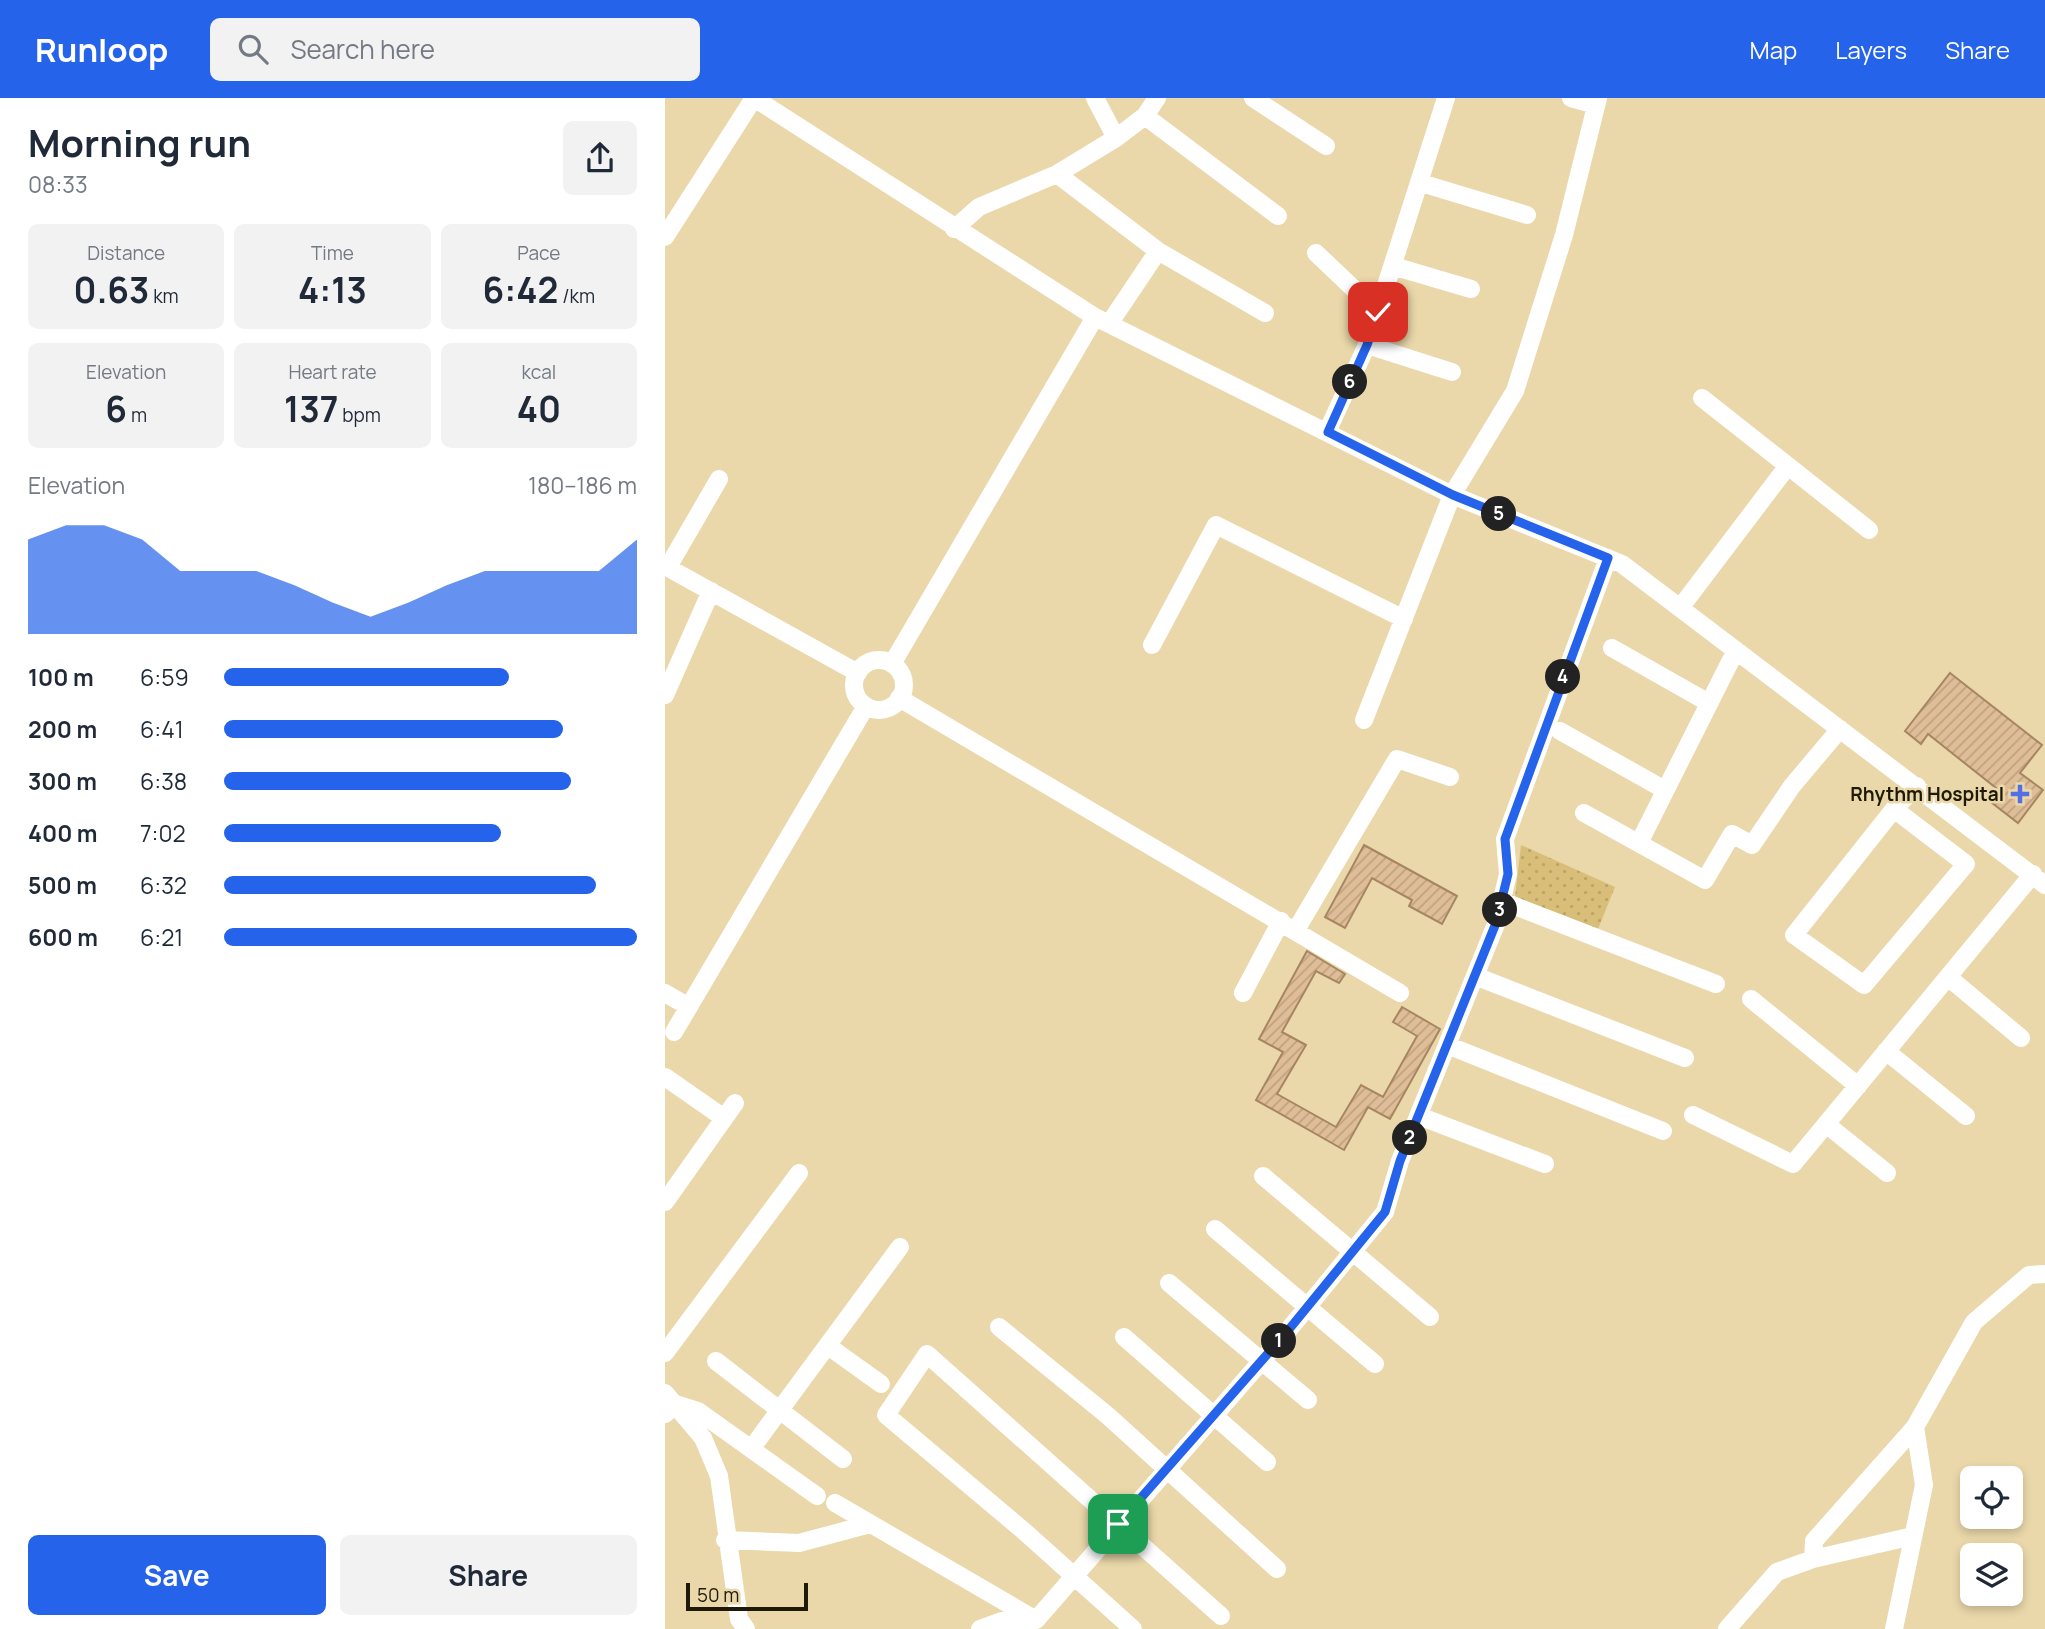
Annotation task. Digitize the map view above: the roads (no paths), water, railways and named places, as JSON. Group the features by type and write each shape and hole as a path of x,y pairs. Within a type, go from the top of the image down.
{"street":[{"path":"665,237 754,98 791,119 954,229 1103,320 1453,495 1622,564 2039,880 1948,977 1793,1164 1693,1115"},
{"path":"1095,98 1116,138"},
{"path":"954,229 979,207 1057,174 1116,138 1145,116 1157,98"},
{"path":"1253,98 1326,146"},
{"path":"1328,432 1367,345 1446,98"},
{"path":"1364,720 1453,495 1515,391 1564,235 1597,102 1571,98"},
{"path":"1145,116 1278,216"},
{"path":"1057,174 1158,251 1265,313"},
{"path":"1421,183 1527,215"},
{"path":"891,664 1103,320 1158,251"},
{"path":"1316,253 1378,312"},
{"path":"1393,266 1471,289"},
{"path":"1367,345 1452,372"},
{"path":"1702,398 1869,530"},
{"path":"1680,608 1787,467"},
{"path":"719,479 666,566 857,673"},
{"path":"1152,645 1216,525 1404,619"},
{"path":"980,1629 1002,1621 1036,1620 1261,1361 1385,1212 1502,901 1508,874 1505,839 1608,558"},
{"path":"665,695 711,591"},
{"path":"1612,648 1709,703"},
{"path":"1639,843 1736,650"},
{"path":"876,660 891,664 902,677 904,685 899,698 883,709 866,706 856,695 857,673 876,660"},
{"path":"899,698 1400,993"},
{"path":"674,1032 866,706"},
{"path":"1584,813 1705,880 1732,834 1752,845 1792,786 1840,729"},
{"path":"1560,731 1665,790"},
{"path":"1243,993 1397,759 1450,777"},
{"path":"1917,786 1894,809 1794,935 1864,985 1987,839"},
{"path":"1894,809 1966,864"},
{"path":"1502,901 1716,984"},
{"path":"1475,976 1685,1058"},
{"path":"1948,977 2021,1038"},
{"path":"665,993 689,1007"},
{"path":"1751,999 1858,1086"},
{"path":"1447,1045 1663,1131"},
{"path":"1886,1051 1966,1116"},
{"path":"665,1077 729,1111 668,1190"},
{"path":"1419,1116 1545,1164"},
{"path":"1826,1124 1887,1173"},
{"path":"665,1353 799,1173"},
{"path":"1263,1176 1430,1317"},
{"path":"1215,1228 1375,1364"},
{"path":"751,1449 900,1247"},
{"path":"1813,1559 1814,1541 1915,1427 1974,1322 2029,1275 2045,1274"},
{"path":"1169,1283 1308,1401"},
{"path":"999,1326 1107,1415 1277,1569"},
{"path":"1124,1337 1267,1462"},
{"path":"828,1346 881,1384"},
{"path":"1133,1629 1025,1532 886,1415 927,1354 1221,1616"},
{"path":"716,1362 843,1459"},
{"path":"669,1404 698,1411 817,1496"},
{"path":"669,1404 703,1438 719,1476 739,1619 746,1629"},
{"path":"1894,1629 1924,1485 1915,1427"},
{"path":"835,1503 1036,1620"},
{"path":"727,1540 799,1543 870,1524"},
{"path":"1727,1629 1777,1572 1813,1559 1913,1536"}],"place":[{"name":"Rhythm Hospital","path":"2020,794"}]}
